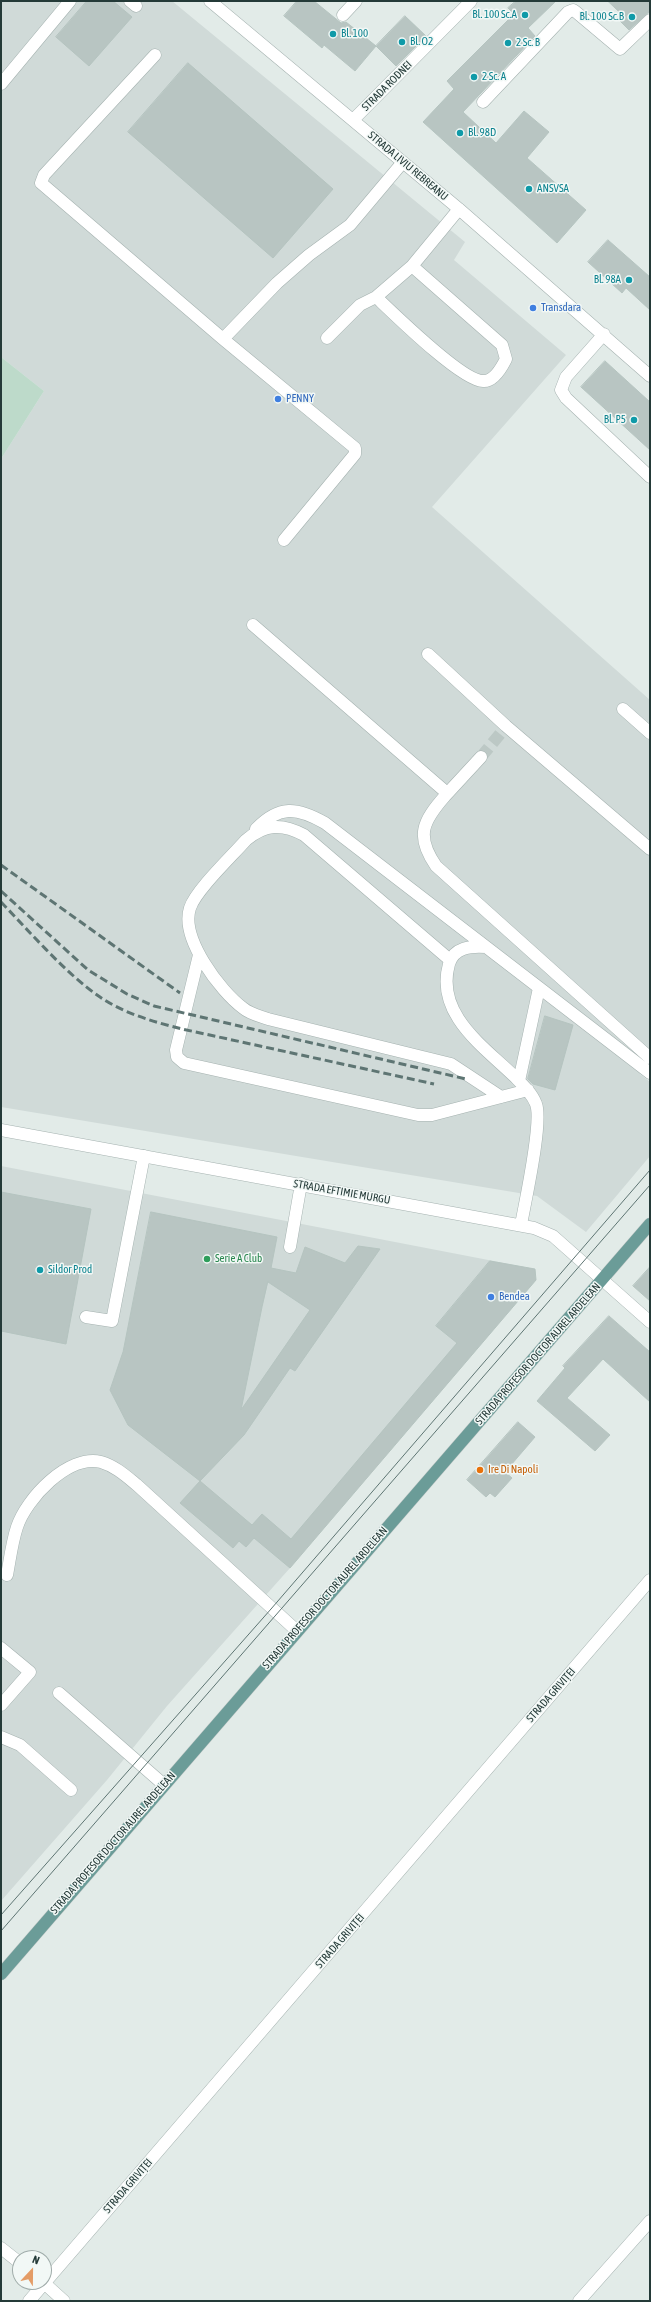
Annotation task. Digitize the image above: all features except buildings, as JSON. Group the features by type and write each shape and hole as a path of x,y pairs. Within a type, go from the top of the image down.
{"main road":[{"name":"STRADA PROFESOR DOCTOR AUREL ARDELEAN","path":"1,1974 163,1784 650,1224"}],"street":[{"path":"1,84 70,1"},
{"path":"343,15 356,1"},
{"name":"STRADA RODNEI","path":"353,120 472,1"},
{"name":"STRADA LIVIU REBREANU","path":"215,2 459,209 604,334 650,376"},
{"path":"483,102 568,12 572,10 620,49 650,20"},
{"path":"155,56 44,175 41,183 223,339 352,445 356,450 284,540"},
{"path":"223,339 277,283 308,254 350,225 403,162"},
{"path":"327,338 360,304 376,297 412,266 459,209"},
{"path":"376,297 459,370 477,380 485,382 491,379 506,359 502,345 412,266"},
{"path":"604,334 566,377 561,390 566,398 650,477"},
{"path":"253,625 447,793"},
{"path":"428,654 503,730 650,849"},
{"path":"623,709 650,733"},
{"path":"481,757 447,793 429,815 424,833 428,855 436,866 650,1058"},
{"path":"501,1097 451,1064 268,1019 245,1009 228,995 199,955 188,928 190,908 194,900 265,820 278,812 294,811 312,815 325,822 650,1073"},
{"path":"246,840 255,832 278,826 286,827 304,835 450,960"},
{"path":"486,947 462,949 455,953 450,960 446,981 454,1014 465,1028 528,1090 536,1104 538,1122 521,1225"},
{"path":"199,955 176,1050 177,1057 184,1063 418,1115 432,1116 528,1090"},
{"path":"518,1081 539,988"},
{"name":"STRADA EFTIMIE MURGU","path":"1,1130 521,1225 553,1236 650,1322"},
{"path":"86,1316 112,1321 144,1156"},
{"path":"290,1247 301,1184"},
{"path":"7,1575 17,1527 31,1500 70,1466 86,1461 100,1462 116,1469 136,1485 297,1631"},
{"name":"STRADA GRIVIȚEI","path":"52,2273 650,1580"},
{"path":"1,1648 30,1672 1,1706"},
{"path":"59,1693 163,1784"},
{"path":"1,1737 20,1745 71,1790"},
{"path":"579,2301 650,2221"},
{"path":"1,2248 12,2257"},
{"name":"STRADA GRIVIȚEI","path":"29,2301 38,2290"},
{"path":"51,2290 64,2301"}],"shaded area":[{"path":"1,1 172,1 465,242 454,260 566,355 432,507 650,700 650,1063 640,1074 650,1082 650,1156 586,1232 537,1196 1,1107 1,459 44,391 1,357"},
{"path":"1,1166 535,1269 536,1280 290,1568 167,1706 107,1780 1,1901"}],"green space":[{"path":"1,357 44,391 1,459"}],"tunnel":[{"path":"481,757 500,734"}],"tram line":[{"path":"1,1915 271,1609 650,1170"},
{"path":"1,1931 650,1185"}],"railway":[{"path":"1,865 180,993"},
{"path":"1,891 88,970 127,994 154,1006 466,1079"},
{"path":"1,902 74,977 100,997 119,1008 150,1020 182,1029 434,1084"}],"place":[{"name":"Bl. 100 Sc.A","path":"525,15"},
{"name":"Bl. 100 Sc.B","path":"632,17"},
{"name":"Bl. 100","path":"333,34"},
{"name":"Bl. O2","path":"402,42"},
{"name":"2 Sc. B","path":"508,43"},
{"name":"2 Sc. A","path":"474,77"},
{"name":"Bl. 98D","path":"460,133"},
{"name":"ANSVSA","path":"529,189"},
{"name":"Bl. 98A","path":"629,280"},
{"name":"Transdara","path":"533,308"},
{"name":"PENNY","path":"278,399"},
{"name":"Bl. P5","path":"634,420"},
{"name":"Serie A Club","path":"207,1259"},
{"name":"Sildor Prod","path":"40,1270"},
{"name":"Bendea","path":"491,1297"},
{"name":"Ire Di Napoli","path":"480,1470"}]}
